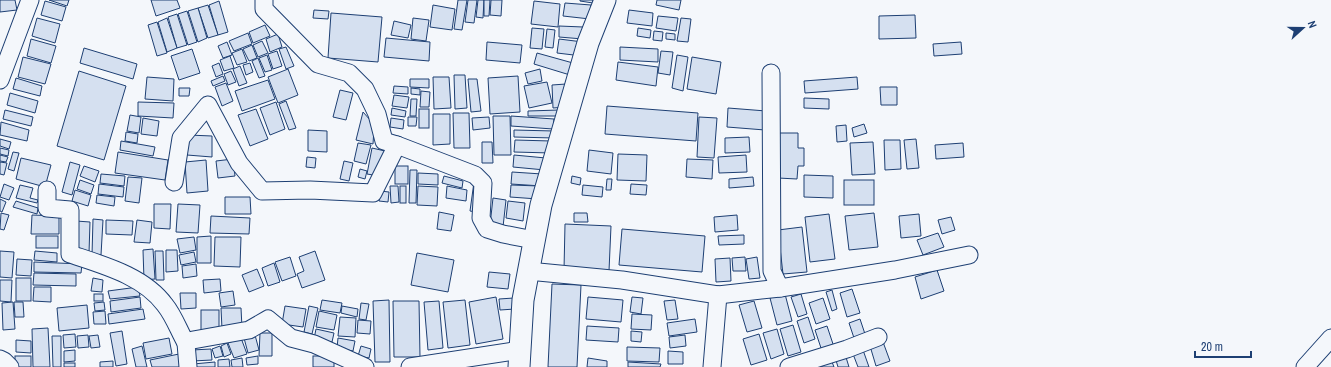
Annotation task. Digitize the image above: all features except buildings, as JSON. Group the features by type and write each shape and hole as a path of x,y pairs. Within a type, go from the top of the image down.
{"street":[{"path":"0,80 30,0"},
{"path":"264,0 264,8 318,64 349,73 365,89 377,114 384,142 397,145 475,175 483,183 482,218 487,229 534,240"},
{"path":"410,367 520,358 523,300 541,205 588,43 605,0"},
{"path":"771,73 772,271 780,288"},
{"path":"174,182 181,138 208,105 239,163 262,192 310,190 373,193 397,145"},
{"path":"47,190 47,208 70,210 70,254 118,272 138,281 150,290 165,305 186,343 188,367"},
{"path":"528,271 622,280 718,295 780,288 895,270 969,255"},
{"path":"712,367 718,295"},
{"path":"186,343 193,340 249,330 268,319 291,338 314,344 365,367"},
{"path":"789,367 847,350 878,337"},
{"path":"1306,367 1331,338"},
{"path":"0,359 10,367"}]}
